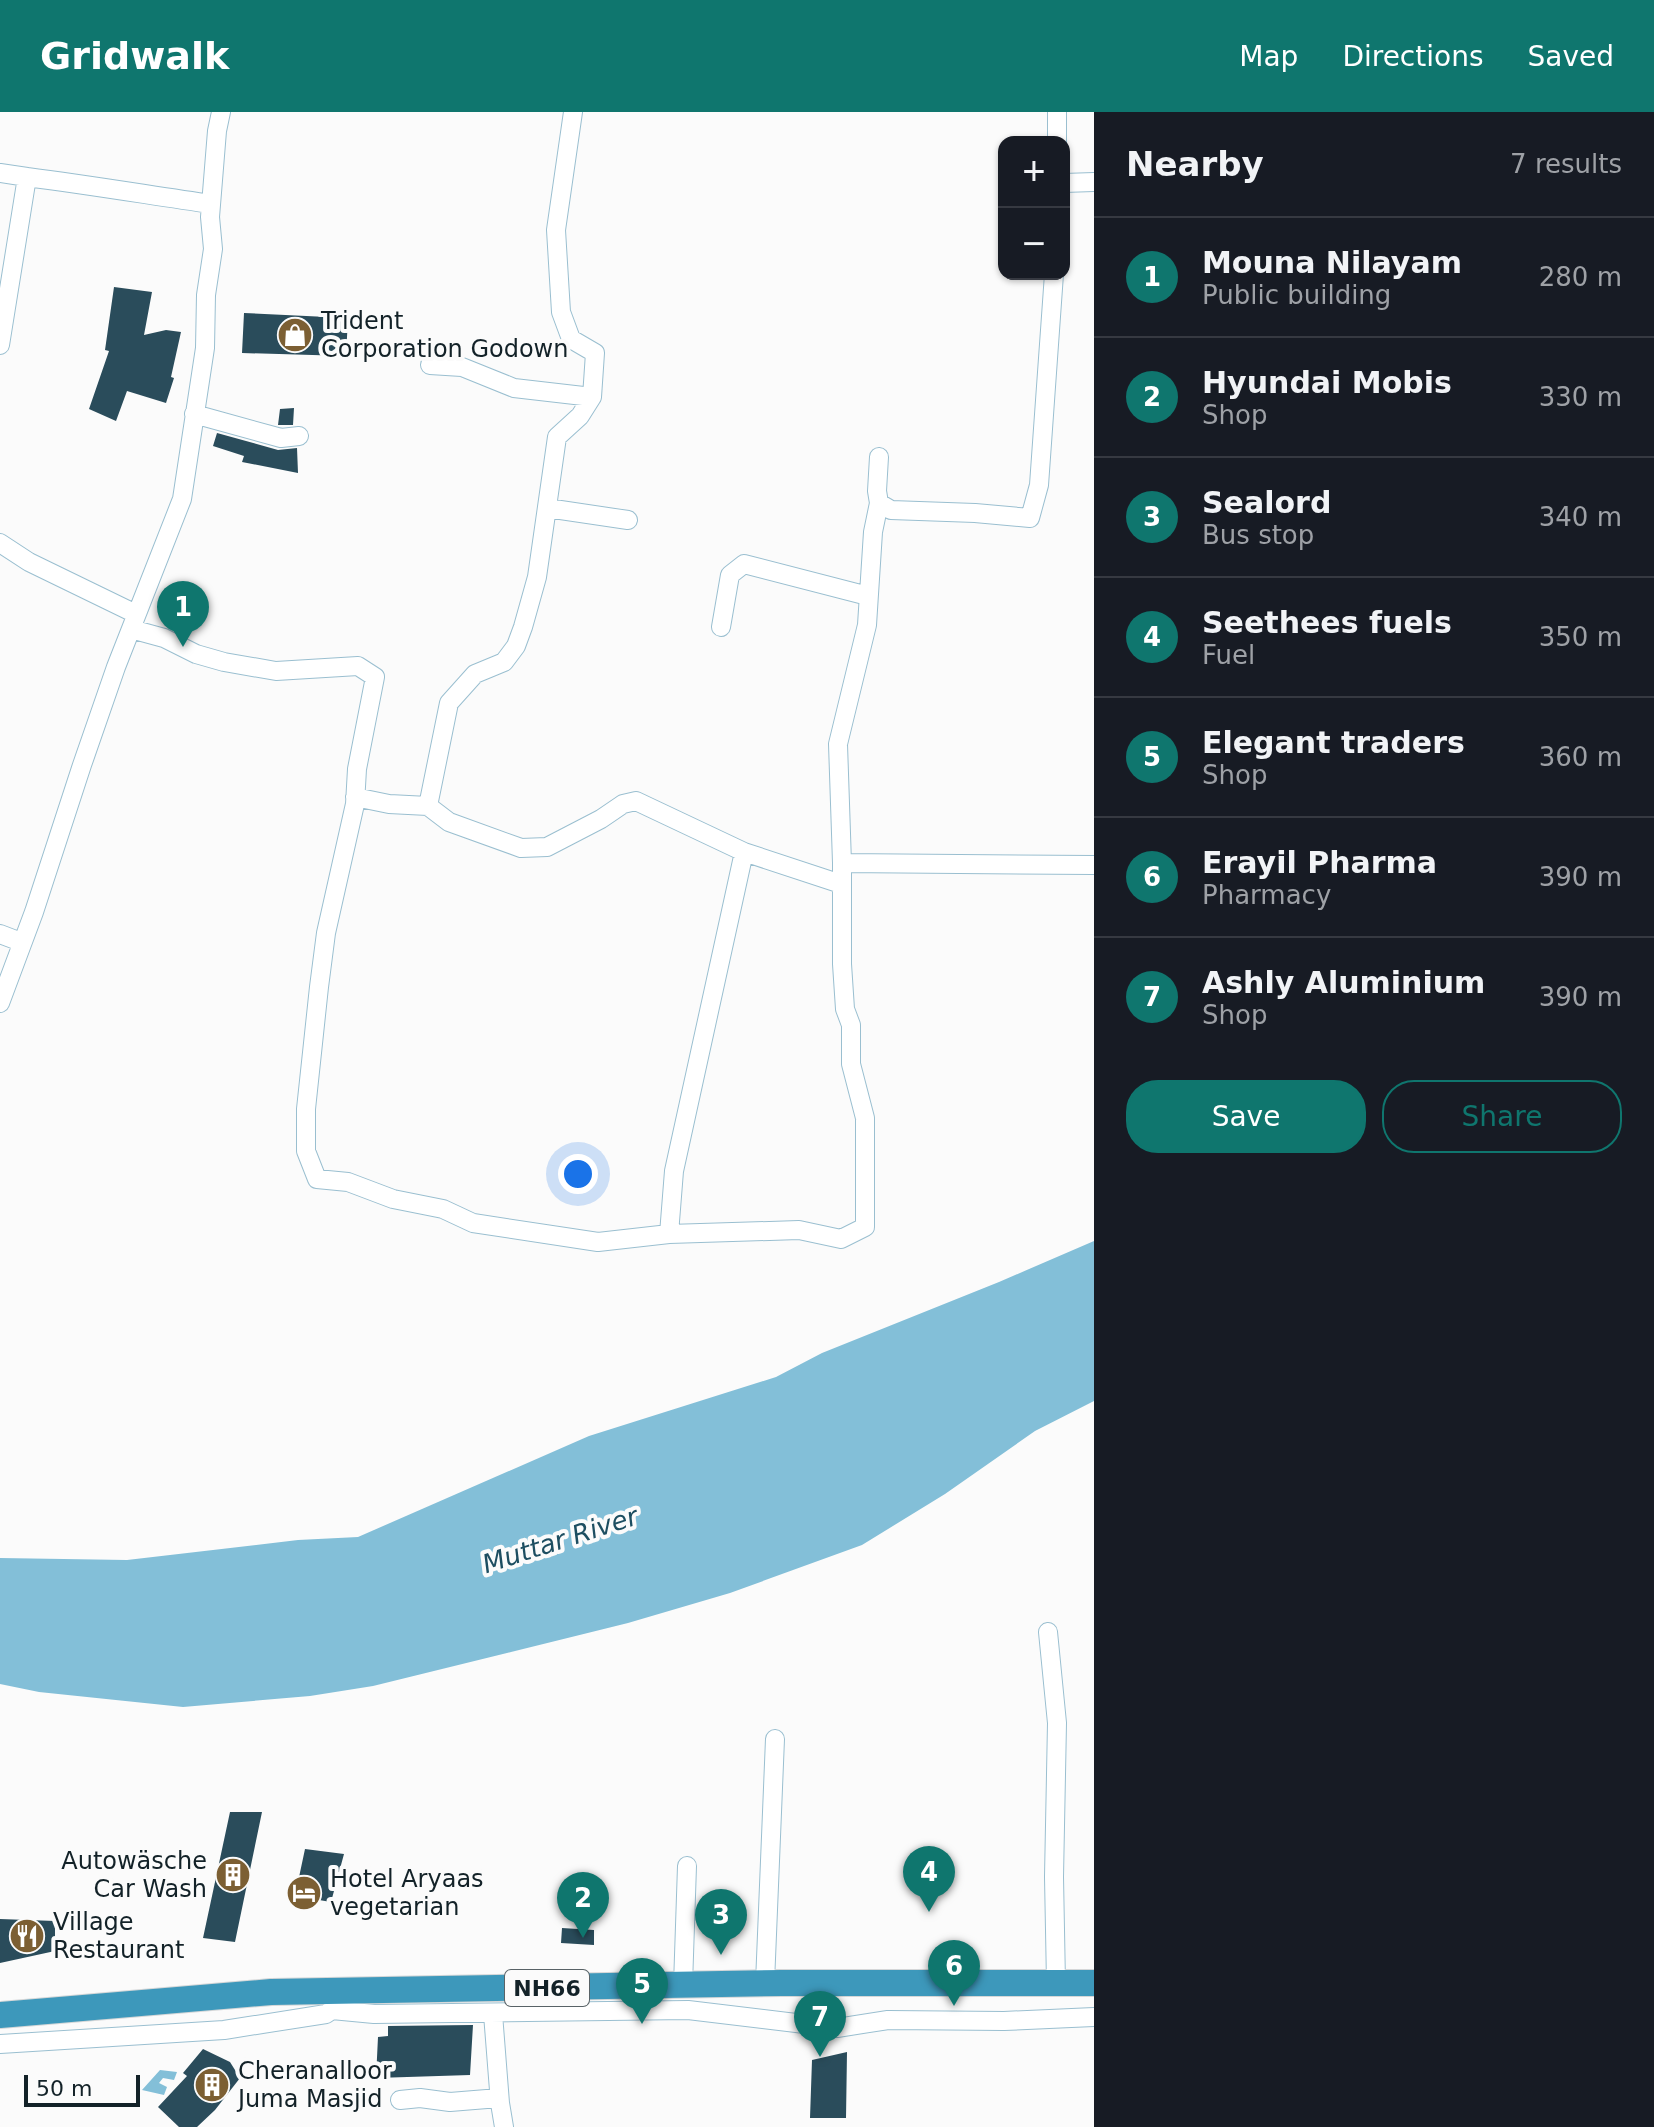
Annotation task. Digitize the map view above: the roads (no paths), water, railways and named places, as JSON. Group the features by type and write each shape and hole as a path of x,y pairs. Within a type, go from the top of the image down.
{"highway":[{"name":"NH66","path":"0,2015 271,1992 765,1983 1094,1983"}],"street":[{"path":"0,1003 34,912 82,765 182,499 205,348 206,295 213,249 211,204 221,112"},
{"path":"428,806 449,703 475,674 504,662 516,646 537,577 557,437 580,416 592,397 595,353 571,339 561,312 556,230 573,112"},
{"path":"1057,112 1057,136"},
{"path":"0,173 211,204"},
{"path":"0,345 27,177"},
{"path":"1070,183 1094,182"},
{"path":"879,503 891,510 1030,518 1035,507 1041,458 1054,280"},
{"path":"430,365 462,367 514,388 592,397"},
{"path":"194,414 281,438 299,436"},
{"path":"0,543 134,622 196,654 276,671 358,666 375,677 357,769 355,797 326,933 306,1109 306,1151 317,1179 348,1182 393,1199 443,1209 473,1223 598,1242 669,1234 799,1230 841,1239 865,1227 865,1118 851,1064 851,1025 845,1009 838,744 867,625 873,532 879,503 879,457"},
{"path":"547,508 628,520"},
{"path":"721,627 730,575 744,564 868,596"},
{"path":"355,797 389,804 428,806 449,822 521,848 547,847 623,804 636,801 744,852 841,884"},
{"path":"669,1234 674,1171 744,852"},
{"path":"842,863 1094,865"},
{"path":"0,934 21,942"},
{"path":"1048,1632 1057,1723 1054,1877 1056,1983"},
{"path":"765,1983 775,1739"},
{"path":"683,1985 687,1866"},
{"path":"0,2044 224,2030 326,2014 332,2010 374,2014 493,2014 570,2010 688,2010 837,2028 888,2020 1004,2021 1094,2017"},
{"path":"493,2014 504,2127"},
{"path":"400,2100 420,2098 450,2102 499,2098"}],"water":[{"name":"Muttar River","path":"1094,1241 1094,1401 1035,1431 945,1494 862,1545 730,1593 628,1623 373,1686 310,1696 183,1707 39,1692 0,1684 0,1558 127,1560 298,1540 358,1537 589,1436 776,1377 822,1353"},
{"path":"160,2070 177,2072 174,2080 163,2078 159,2083 167,2087 164,2095 142,2090"}],"place":[{"name":"Trident Corporation Godown","path":"295,335"},
{"name":"Mouna Nilayam","path":"183,647"},
{"name":"Autowäsche Car Wash","path":"233,1875"},
{"name":"Hotel Aryaas vegetarian","path":"304,1893"},
{"name":"Seethees fuels","path":"929,1912"},
{"name":"Village Restaurant","path":"27,1936"},
{"name":"Hyundai Mobis","path":"583,1938"},
{"name":"Sealord","path":"721,1955"},
{"name":"Erayil Pharma","path":"954,2006"},
{"name":"Elegant traders","path":"642,2024"},
{"name":"Ashly Aluminium","path":"820,2057"},
{"name":"Cheranalloor Juma Masjid","path":"212,2085"}]}
